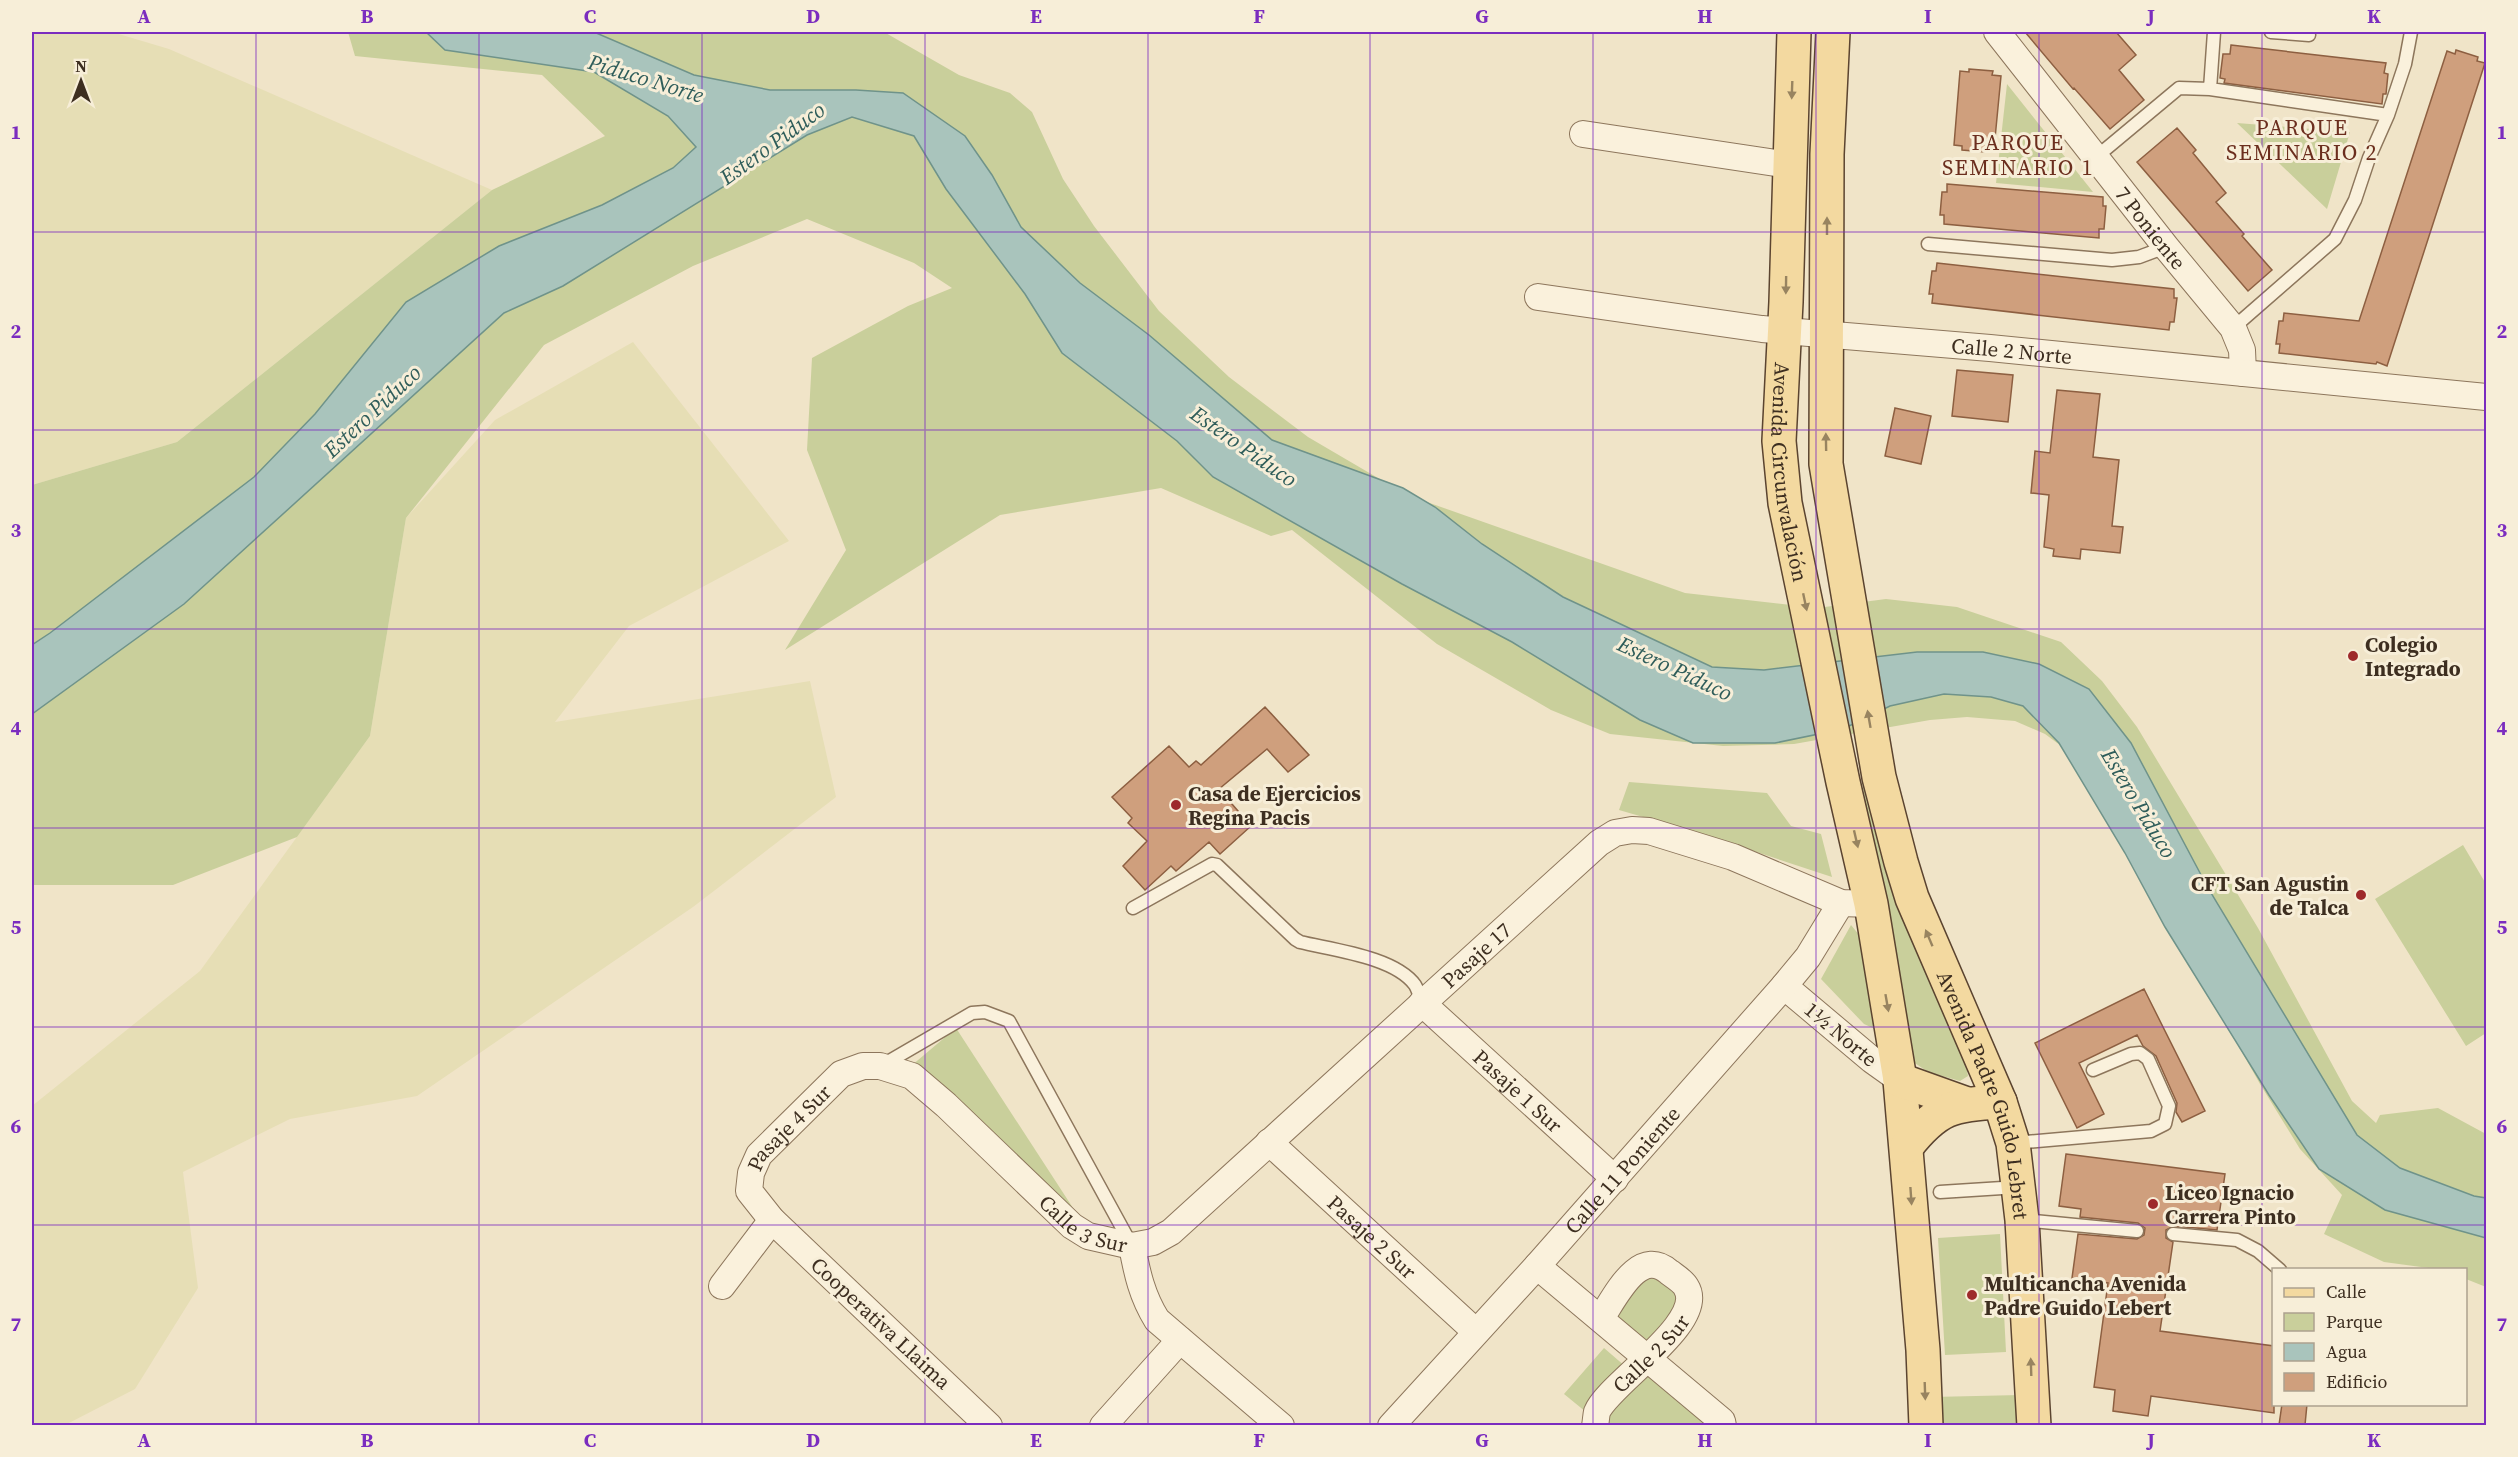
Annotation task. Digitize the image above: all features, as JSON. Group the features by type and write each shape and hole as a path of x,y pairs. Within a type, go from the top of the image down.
{"main road":[{"name":"Avenida Circunvalación","path":"1794,32 1779,441 1785,503 1843,782 1856,903"},
{"name":"Avenida Circunvalación","path":"1833,32 1827,154 1826,464 1879,777"},
{"name":"Avenida Padre Guido Lebret","path":"1879,777 1912,898 2000,1102 2013,1143 2020,1187 2034,1425"},
{"path":"1856,903 1900,1080 1923,1350 1926,1425"},
{"path":"1900,1080 1967,1104"},
{"path":"1907,1146 1925,1124 1942,1113 1967,1104 2000,1102"}],"street":[{"name":"7 Poniente","path":"1997,32 2095,158 2233,328 2242,350 2243,373"},
{"path":"1583,134 1789,165"},
{"name":"Calle 2 Norte","path":"1538,297 1784,331 1826,333 2487,397"},
{"name":"Pasaje 17","path":"1132,1246 1153,1242 1171,1232 1599,843 1615,833 1632,830 1649,831 1677,838 1856,903"},
{"name":"Calle 11 Poniente","path":"1390,1425 1475,1331 1538,1266 1856,903"},
{"name":"1½ Norte","path":"1784,987 1872,1060 1900,1080"},
{"name":"Pasaje 1 Sur","path":"1422,1003 1615,1179"},
{"name":"Pasaje 4 Sur","path":"772,1220 749,1191 751,1173 759,1155 841,1074 863,1066 880,1066"},
{"name":"Calle 3 Sur","path":"880,1066 912,1076 946,1105 1072,1226 1088,1236 1132,1246 1138,1281 1145,1301 1157,1320 1281,1425"},
{"name":"Pasaje 2 Sur","path":"1269,1142 1475,1331"},
{"path":"722,1286 772,1220"},
{"name":"Cooperativa Llaima","path":"772,1220 989,1425"},
{"name":"Calle 2 Sur","path":"1595,1425 1597,1412 1604,1402 1648,1360 1687,1312 1690,1297 1686,1286 1660,1264 1648,1264 1636,1269 1601,1318"},
{"path":"1538,1266 1722,1421 1723,1425"},
{"path":"1103,1425 1180,1340"}],"lane":[{"path":"2210,89 2214,32"},
{"path":"2271,32 2309,35"},
{"path":"2233,328 2335,238 2355,200 2369,158 2388,115 2405,64 2411,32"},
{"path":"2095,158 2179,88 2210,89 2388,115"},
{"path":"1928,244 2112,260 2139,257 2166,247"},
{"path":"1133,908 1212,864 1217,865 1295,939 1396,969 1414,985 1422,1003"},
{"path":"880,1066 972,1013 985,1012 1009,1021 1132,1246"},
{"path":"2013,1143 2151,1131 2166,1124 2169,1106 2148,1059 2140,1053 2093,1070"},
{"path":"1941,1192 2020,1187"},
{"path":"2022,1220 2137,1231"},
{"path":"2173,1234 2238,1240 2258,1251 2279,1268"}],"shaded area":[{"path":"32,32 112,32 169,49 492,190 177,442 32,485"},
{"path":"633,342 789,541 629,626 555,722 810,681 836,797 693,907 417,1096 290,1119 183,1172 198,1288 135,1389 65,1425 32,1426 32,1106 200,971 370,736 406,518 495,420"}],"green space":[{"path":"348,32 884,32 959,75 1010,93 1032,112 1063,179 1094,226 1159,311 1229,377 1308,437 1407,495 1685,593 1817,608 1886,599 1957,607 2061,642 2102,681 2137,727 2258,928 2352,1101 2376,1123 2380,1115 2438,1108 2486,1134 2486,1287 2467,1279 2467,1268 2429,1268 2384,1262 2324,1234 2342,1195 2300,1149 2260,1084 2076,757 2045,734 2015,721 1967,717 1930,720 1794,744 1723,746 1610,734 1551,710 1437,644 1292,530 1271,536 1161,488 1000,515 785,650 846,550 807,450 812,358 908,306 952,288 914,263 807,219 693,266 544,345 406,518 370,736 297,837 173,885 32,885 32,485 177,442 492,190 605,136 542,75 355,56"},
{"path":"2007,84 2093,192 1996,183"},
{"path":"2237,123 2350,132 2327,209"},
{"path":"1864,757 1965,1059 1968,1076 1960,1081 1928,1072 1909,1059 1858,759"},
{"path":"1629,782 1767,793 1791,826 1821,834 1832,877 1702,834 1619,810"},
{"path":"2463,845 2486,884 2486,1033 2466,1046 2375,899"},
{"path":"1851,925 1860,936 1875,1029 1864,1024 1821,979"},
{"path":"956,1028 1073,1208 911,1066"},
{"name":"Multicancha Avenida Padre Guido Lebert","path":"2000,1234 2006,1352 1945,1355 1938,1238"},
{"path":"1636,1269 1686,1286 1648,1360 1601,1318"},
{"path":"1604,1348 1626,1367 1586,1412 1564,1394"},
{"path":"1648,1360 1723,1425 1595,1426"},
{"path":"2020,1395 2021,1425 1933,1425 1932,1397"}],"water":[{"path":"426,32 594,32 694,75 770,90 856,90 903,93 965,136 992,175 1021,227 1080,283 1149,335 1272,440 1403,488 1435,507 1482,544 1563,597 1712,667 1764,670 1917,652 1983,652 2039,664 2089,689 2131,743 2208,888 2357,1135 2400,1168 2474,1196 2486,1198 2486,1238 2385,1210 2319,1169 2269,1095 2165,927 2125,853 2059,743 2023,706 1991,697 1944,694 1890,706 1843,729 1775,743 1693,743 1640,720 1512,642 1402,584 1213,477 1177,441 1062,353 1025,294 946,189 914,136 852,117 807,135 563,286 504,313 184,604 32,714 32,645 254,477 315,414 406,302 499,246 602,205 673,168 696,147 668,116 594,72 445,50"}],"building":[{"path":"2025,32 2116,32 2136,55 2119,70 2144,100 2110,129"},
{"path":"2231,45 2386,63 2384,73 2388,74 2386,94 2383,94 2382,104 2224,83 2225,79 2220,78 2223,54 2230,54"},
{"path":"2456,50 2478,57 2477,61 2485,63 2387,366 2377,362 2376,364 2279,353 2280,344 2276,344 2279,321 2283,321 2284,313 2359,321 2447,51 2455,54"},
{"path":"1969,69 1993,71 1992,75 2001,76 1994,149 1986,148 1985,152 1962,150 1962,146 1954,145 1960,71 1969,72"},
{"path":"2177,128 2196,150 2193,153 2226,193 2216,202 2272,270 2248,291 2137,162"},
{"path":"1947,184 2103,197 2103,206 2106,206 2104,229 2099,229 2099,238 1944,224 1944,215 1940,215 1942,192 1947,192"},
{"path":"1937,263 2174,289 2174,298 2177,298 2174,322 2170,322 2169,330 1932,303 1933,294 1929,294 1932,271 1936,271"},
{"path":"1957,370 2013,375 2008,422 1952,416"},
{"path":"2057,390 2100,394 2093,457 2119,460 2112,526 2123,527 2120,553 2081,549 2080,559 2053,556 2054,549 2044,547 2049,495 2031,493 2035,451 2050,453"},
{"path":"1895,408 1931,416 1921,464 1885,456"},
{"name":"Casa de Ejercicios Regina Pacis","path":"1265,707 1309,755 1288,772 1267,749 1219,789 1251,826 1220,854 1209,842 1176,871 1171,866 1145,890 1123,866 1147,841 1128,823 1132,818 1112,797 1169,746 1189,767 1196,761 1201,765"},
{"path":"2144,989 2205,1111 2182,1122 2176,1112 2177,1103 2156,1056 2143,1046 2137,1035 2079,1063 2104,1114 2077,1128 2035,1043"},
{"path":"2066,1154 2225,1174 2217,1230 2174,1226 2166,1230 2166,1238 2173,1242 2160,1331 2272,1346 2274,1413 2151,1396 2148,1416 2113,1411 2115,1390 2094,1387 2108,1283 2072,1278 2078,1234 2137,1239 2144,1235 2145,1228 2138,1223 2080,1217 2081,1209 2059,1206"},
{"path":"2282,1406 2307,1406 2305,1425 2279,1425"}],"place":[{"name":"Colegio Integrado","path":"2353,656"},
{"name":"Casa de Ejercicios Regina Pacis","path":"1176,805"},
{"name":"CFT San Agustin de Talca","path":"2361,895"},
{"name":"Liceo Ignacio Carrera Pinto","path":"2153,1204"},
{"name":"Multicancha Avenida Padre Guido Lebert","path":"1972,1295"}],"district":[{"name":"PARQUE SEMINARIO 2","path":"2302,140"},
{"name":"PARQUE SEMINARIO 1","path":"2018,154"}],"water label":[{"name":"Piduco Norte","path":"646,78"},
{"name":"Estero Piduco","path":"772,143"},
{"name":"Estero Piduco","path":"372,411"},
{"name":"Estero Piduco","path":"1244,446"},
{"name":"Estero Piduco","path":"1675,668"},
{"name":"Estero Piduco","path":"2139,803"}]}
